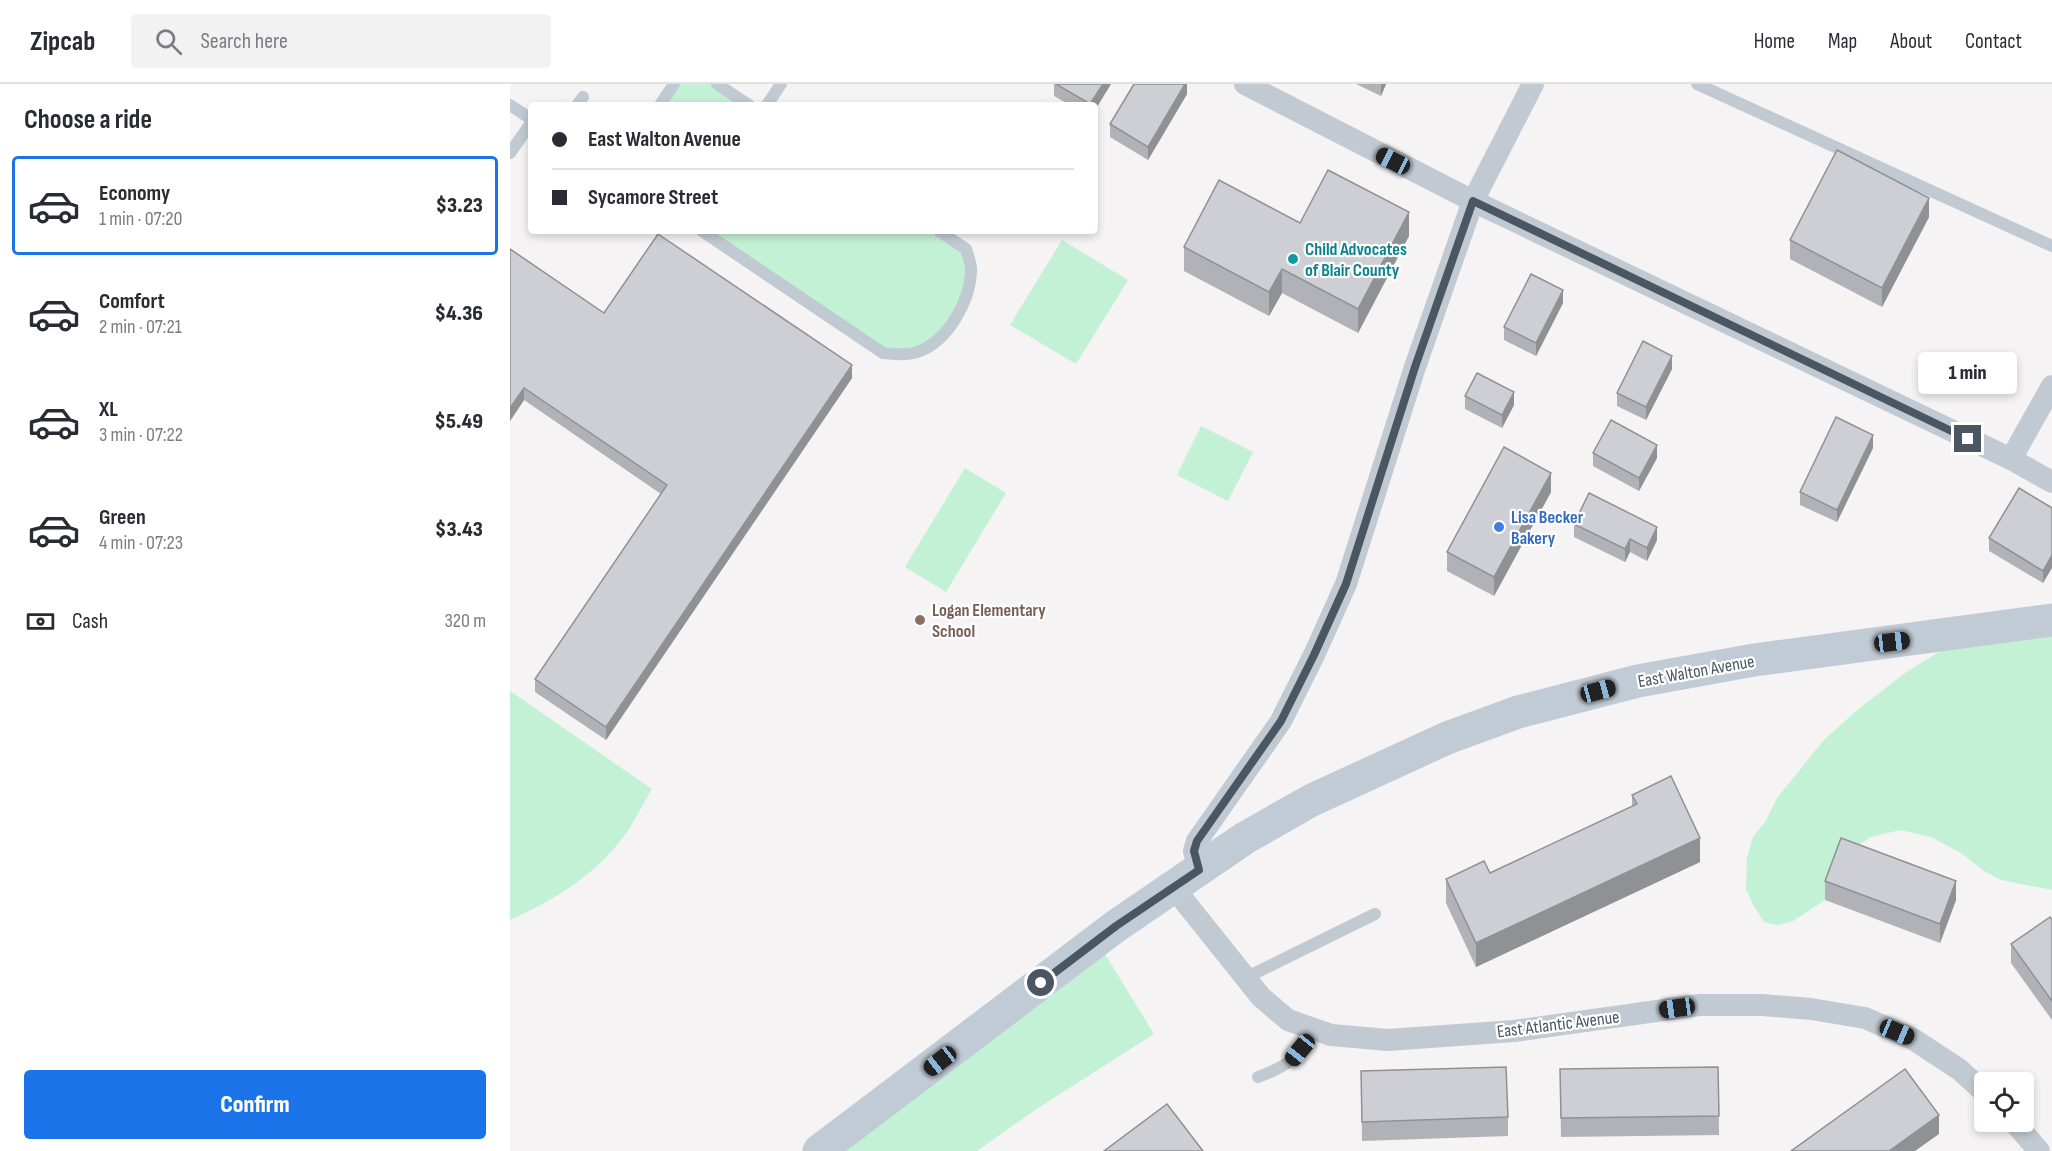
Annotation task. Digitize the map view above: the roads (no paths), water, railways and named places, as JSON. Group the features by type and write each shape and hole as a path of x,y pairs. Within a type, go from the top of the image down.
{"main road":[{"name":"East Walton Avenue","path":"819,1151 1116,926 1245,838 1312,800 1447,738 1518,712 1638,681 1754,660 2052,620"}],"street":[{"path":"1245,84 1473,201 2011,459 2052,482"},
{"path":"1186,878 1197,841 1281,721 1346,584 1415,367 1473,201 1533,84"},
{"path":"2011,459 2052,386"},
{"name":"East Atlantic Avenue","path":"1186,878 1245,978 1262,998 1288,1020 1331,1035 1388,1040 1514,1031 1700,1005 1762,1005 1811,1009 1864,1018 1913,1039 1960,1070 1974,1083"},
{"path":"2023,1132 2039,1151"}],"lane":[{"path":"662,102 674,84"},
{"path":"717,84 744,102"},
{"path":"769,102 781,84"},
{"path":"1697,84 2052,246"},
{"path":"510,105 528,119"},
{"path":"510,153 528,126"},
{"path":"706,234 883,353 899,355 920,351 939,339 955,318 967,293 972,271 966,249 944,234"},
{"path":"1245,978 1375,914"},
{"path":"1258,1077 1290,1062 1300,1050 1309,1028"}],"place":[{"name":"Child Advocates of Blair County","path":"1293,259"},
{"name":"Lisa Becker Bakery","path":"1499,527"},
{"name":"Logan Elementary School","path":"920,620"}]}
